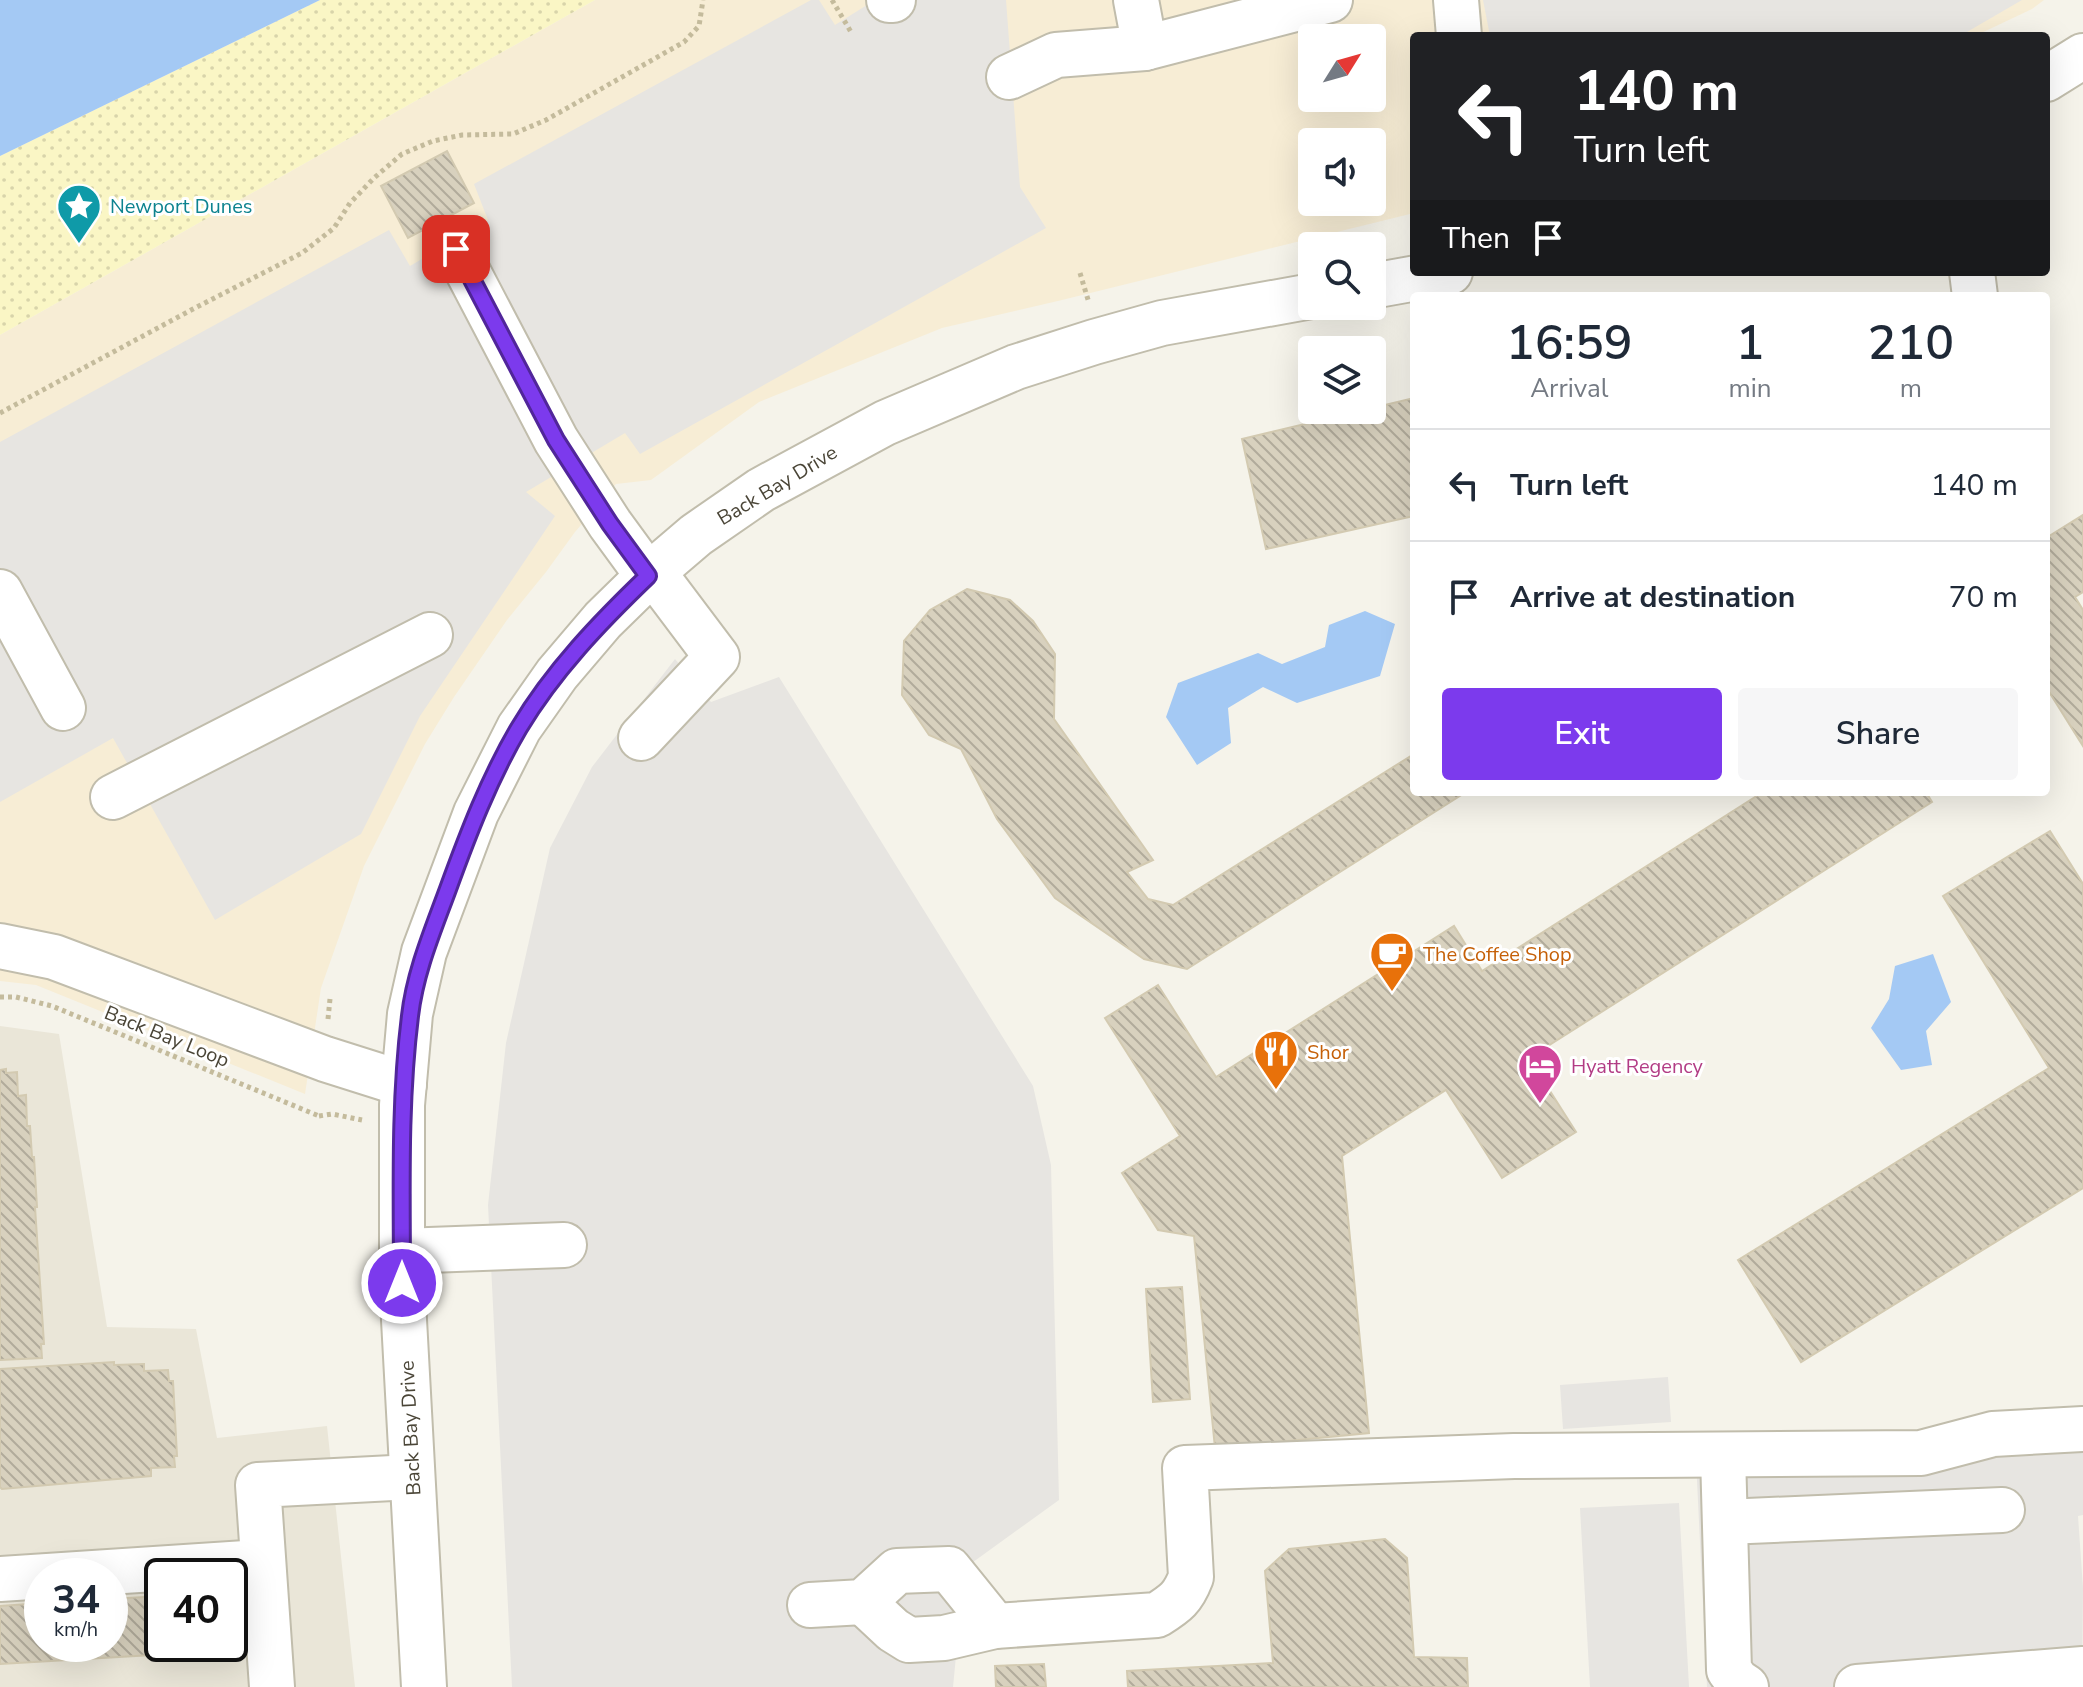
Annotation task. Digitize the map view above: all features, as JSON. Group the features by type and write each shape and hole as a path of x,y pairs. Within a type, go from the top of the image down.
{"street":[{"path":"1136,0 1145,48"},
{"path":"1009,77 1056,55 1145,48 1330,0"},
{"path":"1456,0 1459,32"},
{"path":"2050,77 2083,56"},
{"path":"456,249 556,440 610,524 717,657 641,738"},
{"path":"1386,283 1428,276"},
{"name":"Back Bay Drive","path":"424,1687 402,1251 402,1105 410,1014 424,952 476,813 519,728 557,674 603,620 696,535 761,490 885,423 1002,373 1162,323 1298,299"},
{"path":"0,592 63,708"},
{"path":"113,797 430,635"},
{"path":"0,946 54,957 325,1059 404,1084"},
{"path":"402,1251 564,1245"},
{"path":"881,1604 909,1640 944,1638 995,1626 1157,1615 1185,1593 1191,1577 1185,1468 1514,1456 1921,1453 1993,1434 2083,1429"},
{"path":"1723,1455 1729,1670 1746,1687"},
{"path":"272,1687 258,1485 412,1477"},
{"path":"1725,1522 2002,1510"},
{"path":"0,1579 262,1562"},
{"path":"881,1604 897,1571 949,1569 995,1626"},
{"path":"810,1605 881,1604"},
{"path":"1857,1687 2083,1669"}],"path":[{"path":"0,413 302,253 334,228 350,203 402,154 433,141 462,135 513,134 546,120 684,42 699,26 703,0"},
{"path":"832,0 851,32"},
{"name":"Back Bay Loop","path":"0,997 16,997 52,1006 319,1116"}],"shaded area":[{"path":"595,0 2044,0 1983,32 1410,32 1410,214 1337,232 1298,232 1298,242 942,328 759,402 651,480 616,484 507,620 425,744 364,866 321,988 305,1094 36,985 0,981 0,335"},
{"path":"811,0 819,0 835,25 875,0 1006,0 1020,187 1046,228 640,454 625,433 526,492 555,516 420,716 361,834 215,920 113,738 0,802 0,442 389,230 410,266 488,220 474,184"},
{"path":"1483,0 2022,0 1967,32 1489,32"},
{"path":"675,659 711,702 779,677 1033,1086 1051,1165 1059,1500 969,1565 953,1687 512,1687 488,1205 506,1043 550,848 592,767"},
{"path":"0,1026 59,1034 107,1327 196,1329 217,1438 327,1426 355,1687 0,1687"},
{"path":"1668,1377 1671,1422 1563,1429 1560,1385"},
{"path":"2083,1439 2083,1515 2078,1516 2083,1588 2082,1687 1707,1687 1696,1460"},
{"path":"1679,1503 1689,1687 1590,1687 1580,1508"}],"sand":[{"name":"Newport Dunes","path":"320,0 595,0 0,335 0,156"}],"water":[{"path":"0,0 320,0 0,156"},
{"path":"1365,611 1395,624 1380,676 1297,703 1263,687 1228,708 1231,743 1197,765 1166,717 1178,683 1258,653 1282,664 1325,647 1329,625"},
{"path":"1933,954 1951,1002 1926,1031 1932,1065 1901,1070 1871,1028 1889,999 1895,966"}],"building":[{"path":"447,151 474,203 408,238 381,186"},
{"path":"1410,399 1410,517 1266,549 1242,439 1305,424 1386,424 1386,405"},
{"path":"2083,515 2083,592 2075,597 2083,610 2083,746 2050,693 2050,536"},
{"path":"967,589 1010,600 1033,621 1055,654 1054,719 1153,860 1127,872 1148,899 1173,905 1410,757 1410,796 1460,796 1187,969 1144,959 1055,898 997,819 961,749 929,735 902,695 904,641 930,610"},
{"path":"1757,796 1928,796 1932,802 1529,1058 1576,1132 1502,1178 1446,1090 1342,1156 1369,1433 1215,1448 1194,1236 1158,1230 1122,1173 1180,1136 1105,1018 1158,985 1216,1077 1454,926 1482,971"},
{"path":"2050,831 2083,884 2083,1188 1801,1362 1738,1260 2049,1068 1943,896"},
{"path":"6,1069 6,1073 17,1072 18,1096 26,1095 27,1126 30,1126 34,1157 44,1344 41,1344 42,1358 0,1360 0,1070"},
{"path":"1182,1287 1190,1399 1153,1402 1146,1289"},
{"path":"114,1362 114,1365 144,1364 144,1371 168,1370 169,1381 173,1381 175,1467 151,1468 151,1476 2,1489 0,1369"},
{"path":"1385,1539 1407,1558 1414,1657 1467,1658 1468,1687 1128,1687 1127,1671 1273,1663 1265,1571 1289,1549"},
{"path":"248,1591 254,1649 248,1649"},
{"path":"144,1597 144,1655 128,1656 128,1598"},
{"path":"24,1604 24,1662 34,1662 0,1664 0,1606"},
{"path":"1044,1664 1046,1687 996,1687 995,1666"}],"place":[{"name":"Newport Dunes","path":"79,245"},
{"name":"The Coffee Shop","path":"1392,993"},
{"name":"Shor","path":"1276,1091"},
{"name":"Hyatt Regency","path":"1540,1105"}],"route":[{"path":"402,1283 402,1105 410,1014 424,952 476,813 519,728 587,638 648,576 556,440 456,249"}]}
